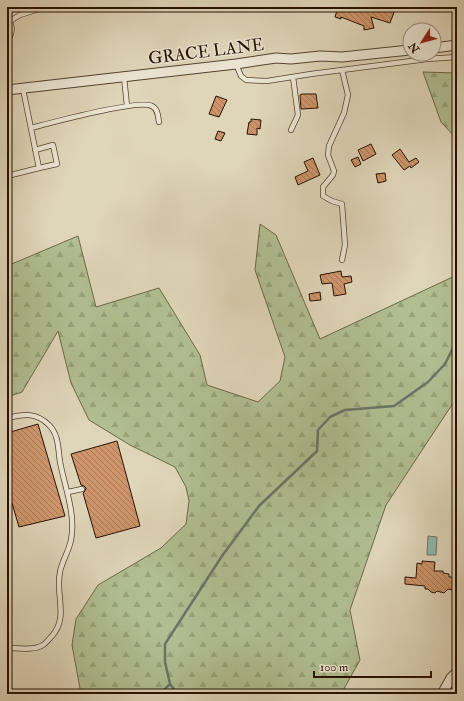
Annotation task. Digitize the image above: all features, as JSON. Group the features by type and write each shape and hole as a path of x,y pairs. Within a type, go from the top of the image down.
{"street":[{"path":"442,47 457,45"},
{"name":"GRACE LANE","path":"7,90 236,64 276,58 291,59 320,56 342,57 402,51"},
{"path":"442,694 451,678 457,672"}],"lane":[{"path":"7,41 12,31 8,19 45,7"},
{"path":"236,64 241,76 246,80 267,81 427,59 457,57"},
{"path":"342,70 348,95 344,113 330,146 328,155 334,171 333,175 322,187 323,196 332,202 340,202 343,207 345,245 342,260"},
{"path":"124,77 127,106"},
{"path":"291,130 298,114 293,77"},
{"path":"23,89 39,168"},
{"path":"31,128 127,106 145,104 152,106 157,111 159,122"},
{"path":"7,176 57,164 53,145 35,150"},
{"path":"7,418 26,414 41,418 50,426 57,438 60,462 68,492 72,521 71,540 60,571 58,589 62,608 61,621 54,634 43,645 30,648 7,648"},
{"path":"68,492 82,489"}],"green space":[{"path":"423,72 457,73 457,139 441,122"},
{"path":"260,224 276,235 320,339 457,275 457,397 386,505 350,610 360,660 341,694 81,694 72,645 76,619 98,585 161,548 186,524 189,501 186,487 175,467 130,445 89,420 71,383 58,331 22,392 7,397 7,266 78,236 96,307 159,288 200,355 207,385 258,402 280,381 285,357 255,270"}],"water":[{"path":"428,536 437,537 436,555 427,555"}],"building":[{"path":"338,7 396,7 390,23 371,17 374,28 364,30 364,26 341,17 341,19 335,17"},
{"path":"316,94 318,108 301,109 300,95"},
{"path":"216,96 227,100 219,117 209,114"},
{"path":"251,119 261,120 260,129 257,128 257,135 247,134"},
{"path":"218,131 225,133 221,141 215,139"},
{"path":"371,144 376,154 363,161 358,150"},
{"path":"400,149 409,162 416,158 419,162 411,168 410,166 404,170 392,155"},
{"path":"358,157 361,164 355,167 351,160"},
{"path":"313,158 320,175 298,185 295,177 308,171 304,162"},
{"path":"385,173 386,181 378,183 376,174"},
{"path":"341,271 342,277 351,276 352,282 344,284 346,294 334,296 332,283 322,284 320,275"},
{"path":"320,292 321,300 310,301 309,294"},
{"path":"38,424 65,516 19,527 12,503 7,505 7,433"},
{"path":"117,441 140,526 96,538 83,493 86,488 81,485 71,454"},
{"path":"422,561 435,562 434,571 443,571 443,573 449,574 449,577 455,577 452,590 448,589 444,593 437,591 435,593 425,589 425,586 405,584 405,577 416,578 417,563 422,564"}],"waterway":[{"path":"160,694 170,684 165,662 165,644 222,556 259,506 317,451 318,430 330,417 345,410 394,406 428,382 445,364 457,340"},
{"path":"170,684 178,694"}]}
